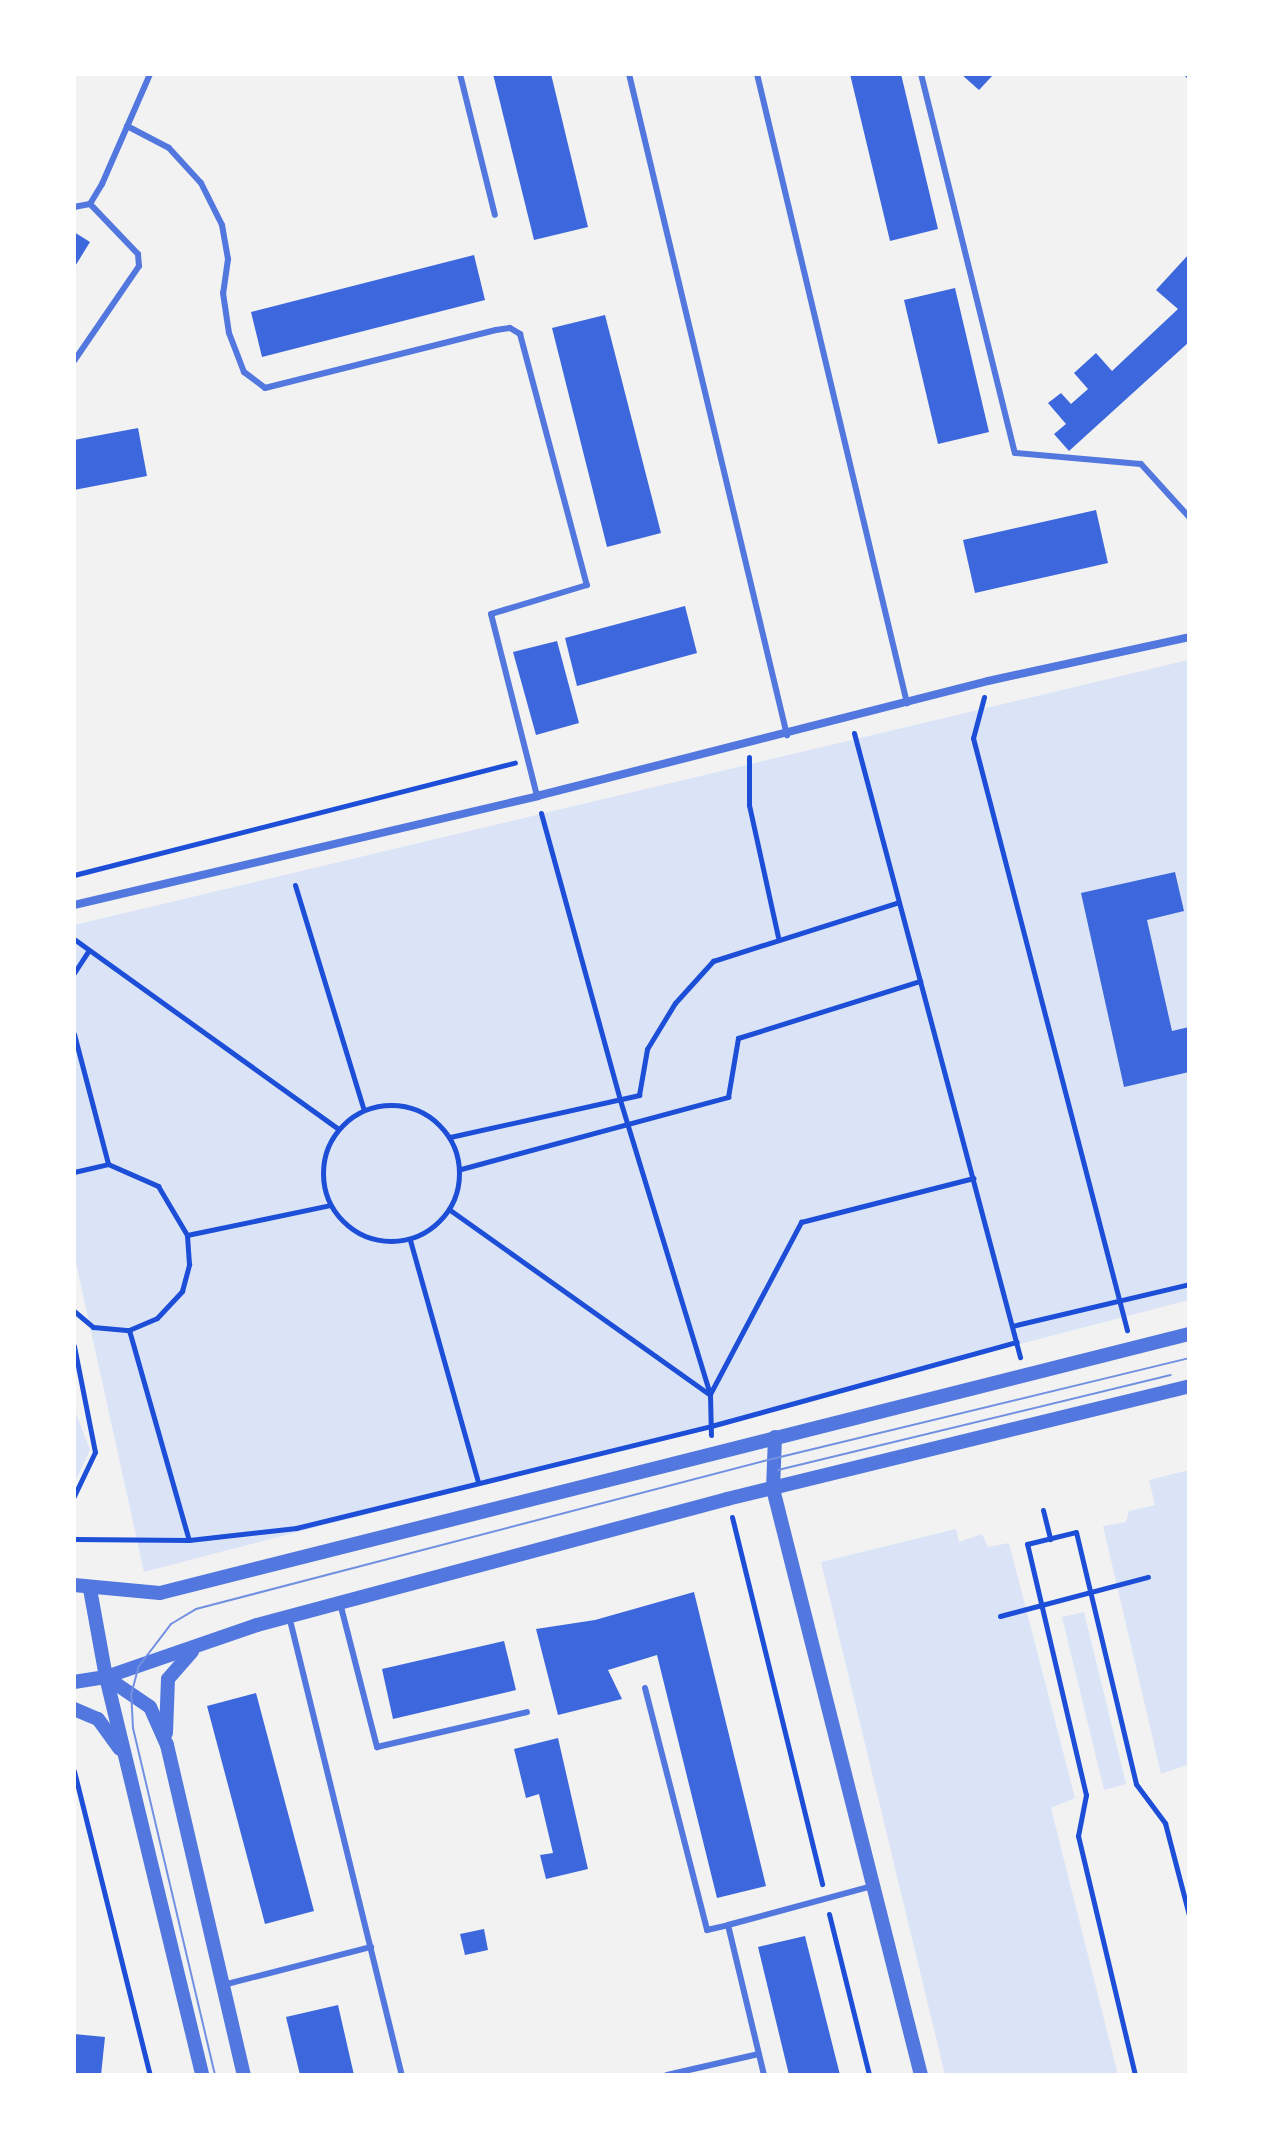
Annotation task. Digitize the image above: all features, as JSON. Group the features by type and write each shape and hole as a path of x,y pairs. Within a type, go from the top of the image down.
{"street":[{"path":"74,905 787,735 988,681 1189,637"},
{"path":"74,1585 90,1589 160,1593 1189,1334"},
{"path":"74,1682 106,1677 289,1616 727,1499 1189,1386"},
{"path":"775,1437 773,1489 921,2075"},
{"path":"90,1589 106,1677 202,2075"},
{"path":"167,1745 168,1679 197,1646"},
{"path":"106,1677 150,1707 167,1745 244,2075"},
{"path":"74,1709 98,1719 125,1756"}],"lane":[{"path":"90,204 150,74"},
{"path":"460,74 495,215"},
{"path":"629,74 787,735"},
{"path":"757,74 907,703"},
{"path":"921,74 1015,453 1141,464 1189,517"},
{"path":"127,126 169,148 201,183 222,225 229,333 244,372 265,388 496,330 510,328 520,334 587,585 491,614 537,796"},
{"path":"74,207 90,204"},
{"path":"74,361 139,266 138,254 90,204"},
{"path":"340,1603 377,1747 527,1712"},
{"path":"289,1616 402,2075"},
{"path":"645,1688 707,1930 875,1886"},
{"path":"728,1925 764,2075"},
{"path":"222,1985 371,1947"},
{"path":"667,2075 759,2054"}],"path":[{"path":"988,681 973,738 1127,1330"},
{"path":"850,719 1025,1373"},
{"path":"749,744 749,805 778,937"},
{"path":"74,875 528,760"},
{"path":"537,796 620,1100 710,1395"},
{"path":"295,885 364,1110"},
{"path":"450,1137 639,1095 647,1049 675,1003 713,961 778,937 899,902"},
{"path":"74,939 338,1129"},
{"path":"74,973 89,950"},
{"path":"461,1169 728,1097 738,1038 920,981"},
{"path":"74,1034 108,1164"},
{"path":"396,1104 417,1111 450,1137 461,1169 450,1209 433,1228 410,1240 386,1242 364,1236 330,1205 322,1170 338,1129 364,1110 396,1104"},
{"path":"74,1172 108,1164 158,1186 187,1235 189,1264 182,1291 157,1318 129,1330 93,1327 74,1311"},
{"path":"710,1395 801,1222 973,1178"},
{"path":"187,1235 330,1205"},
{"path":"450,1209 710,1395"},
{"path":"410,1240 478,1482"},
{"path":"1012,1326 1189,1284"},
{"path":"129,1330 189,1540"},
{"path":"74,1539 189,1540 296,1528 711,1426 1017,1342"},
{"path":"74,1346 95,1452 74,1496"},
{"path":"727,1499 869,2075"},
{"path":"1043,1510 1050,1539"},
{"path":"1135,2075 1078,1836 1086,1795 1027,1544 1076,1532 1136,1784 1165,1823 1189,1915"},
{"path":"1000,1616 1148,1577"},
{"path":"74,1771 150,2075"}],"shaded area":[{"path":"1188,660 1189,1300 144,1572 74,1254 74,925"},
{"path":"74,1408 90,1450 74,1484"},
{"path":"1189,1470 1189,1779 1186,1765 1161,1774 1103,1526 1126,1522 1129,1511 1155,1505 1149,1480"},
{"path":"956,1529 959,1542 982,1534 988,1547 1009,1543 1075,1798 1051,1808 1118,2075 945,2075 821,1562"},
{"path":"1084,1612 1126,1784 1104,1790 1062,1617"}],"building":[{"path":"493,74 551,74 588,227 534,240"},
{"path":"850,74 901,74 938,229 890,241"},
{"path":"961,74 994,74 979,90"},
{"path":"74,232 90,242 74,268"},
{"path":"1189,254 1189,342 1069,451 1054,434 1066,424 1048,403 1061,393 1071,404 1088,389 1074,373 1096,353 1112,371 1178,309 1156,290"},
{"path":"474,255 485,300 262,357 251,312"},
{"path":"955,288 989,432 938,444 904,300"},
{"path":"605,315 661,533 607,547 552,328"},
{"path":"138,428 147,476 74,490 74,440"},
{"path":"1096,510 1108,563 975,593 963,540"},
{"path":"685,606 697,653 577,686 565,638"},
{"path":"557,641 579,723 536,735 513,652"},
{"path":"1175,872 1184,911 1147,920 1172,1031 1189,1027 1189,1072 1124,1087 1081,893"},
{"path":"694,1592 766,1886 717,1898 657,1655 608,1670 622,1699 558,1715 536,1629 595,1620"},
{"path":"504,1641 516,1690 393,1719 382,1669"},
{"path":"256,1693 314,1911 265,1924 207,1706"},
{"path":"558,1738 588,1869 546,1879 540,1855 553,1853 539,1794 526,1798 514,1749"},
{"path":"484,1929 488,1950 465,1955 460,1934"},
{"path":"805,1936 840,2075 789,2075 758,1947"},
{"path":"338,2005 354,2075 300,2075 286,2017"},
{"path":"74,2034 105,2037 101,2075 74,2075"}],"tram line":[{"path":"215,2075 133,1728 131,1695 139,1666 171,1624 196,1609 772,1459 1189,1358"},
{"path":"778,1470 1171,1375"}]}
